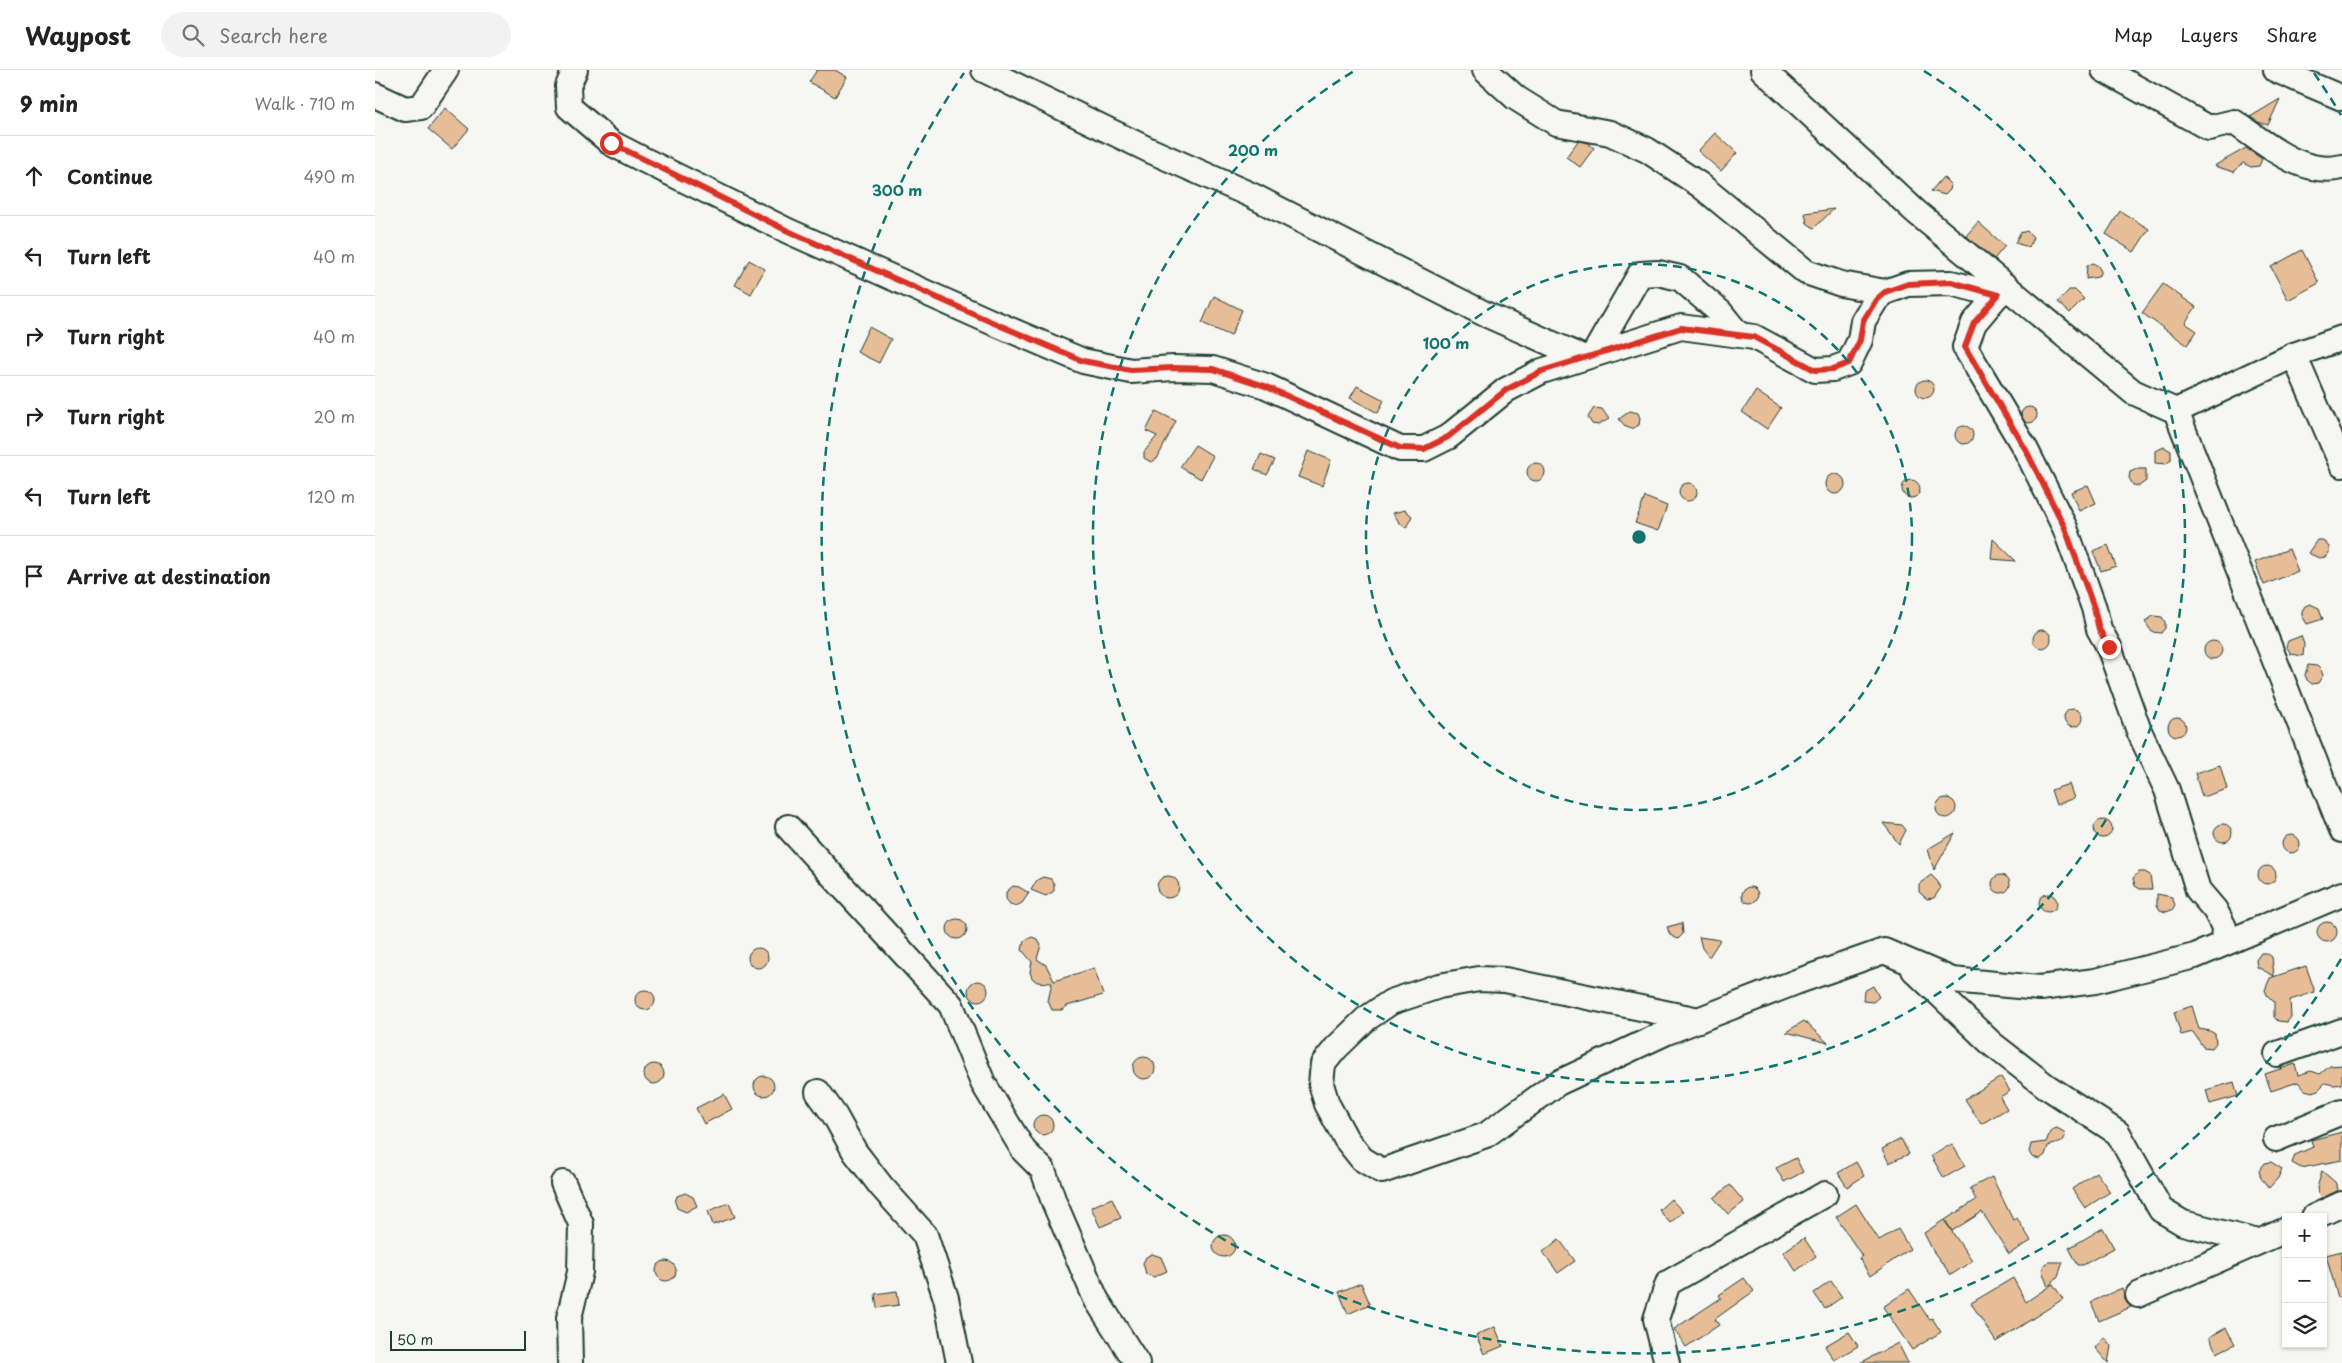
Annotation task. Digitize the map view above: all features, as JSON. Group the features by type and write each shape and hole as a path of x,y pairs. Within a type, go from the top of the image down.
{"street":[{"path":"375,95 405,109 421,107 445,70"},
{"path":"575,70 567,86 569,107 611,143 788,231 1083,361 1131,370 1213,369 1265,386 1400,448 1424,449 1448,437 1506,390 1542,371 1681,328 1754,337 1815,370 1833,369 1849,363 1860,340 1863,321 1876,300 1885,292 1908,284 1951,282 2001,290"},
{"path":"984,70 1149,150 1251,196 1485,314 1588,356"},
{"path":"1485,70 1516,98 1556,123 1609,133 1647,150 1700,185 1806,272 1841,284 1885,292"},
{"path":"1763,70 2001,290 2133,392 2176,411 2342,830"},
{"path":"2104,70 2209,128 2234,122 2293,162 2329,170 2342,167"},
{"path":"2276,70 2342,98"},
{"path":"1588,356 1640,274 1658,273 1680,278 1721,314 1738,334"},
{"path":"2001,290 1974,323 1965,347 2026,450 2065,528 2094,608 2099,629 2109,647 2139,731 2167,790 2198,890 2215,910 2224,927 2223,943"},
{"path":"2176,411 2294,355 2342,338"},
{"path":"2294,355 2342,465"},
{"path":"788,827 951,1005 983,1083 1024,1151 1043,1170 1054,1202 1096,1299 1137,1363"},
{"path":"1699,1020 1505,980 1479,979 1439,986 1391,1002 1366,1019 1336,1048 1323,1064 1321,1084 1327,1104 1346,1138 1362,1159 1383,1171 1485,1135 1558,1083 1699,1020 1795,982 1884,951 1951,980 2040,988 2095,981 2146,970 2195,956 2342,894"},
{"path":"1904,961 1993,1044 2046,1086 2118,1133 2161,1210 2183,1223 2258,1242"},
{"path":"2277,1054 2342,1030"},
{"path":"819,1092 855,1152 881,1186 925,1235 946,1298 959,1363"},
{"path":"2276,1138 2342,1112"},
{"path":"563,1183 581,1224 580,1272 569,1318 570,1363"},
{"path":"1667,1363 1656,1319 1668,1283 1825,1194"},
{"path":"2322,1213 2342,1204"},
{"path":"2138,1295 2282,1232"}],"building":[{"path":"817,70 835,70 847,77 835,97 809,82"},
{"path":"2280,99 2268,125 2250,117"},
{"path":"445,108 469,129 452,149 428,129"},
{"path":"1715,133 1737,153 1721,171 1698,151"},
{"path":"1578,141 1588,143 1594,148 1580,167 1566,157"},
{"path":"2246,148 2262,159 2259,166 2251,167 2243,163 2234,172 2214,166"},
{"path":"1943,177 1951,185 1950,190 1945,195 1931,191"},
{"path":"1834,209 1814,228 1807,223 1805,213"},
{"path":"2120,211 2149,229 2134,252 2106,234"},
{"path":"1978,222 2005,246 1994,259 1966,236"},
{"path":"2027,231 2033,237 2029,247 2015,243 2020,233"},
{"path":"2302,250 2319,283 2288,300 2271,267"},
{"path":"749,260 765,269 751,294 735,285"},
{"path":"2093,263 2101,271 2098,277 2086,279 2087,266"},
{"path":"2163,284 2196,307 2185,323 2197,331 2187,345 2142,313"},
{"path":"2069,290 2075,290 2084,299 2070,313 2058,302"},
{"path":"1214,296 1242,310 1231,336 1202,323"},
{"path":"869,327 891,339 879,363 857,352"},
{"path":"1925,380 1931,383 1934,389 1931,395 1925,398 1919,395 1916,389 1919,383"},
{"path":"1357,386 1384,400 1378,413 1350,398"},
{"path":"1756,391 1781,408 1767,429 1742,412"},
{"path":"2026,407 2032,407 2037,412 2035,421 2026,423 2021,418 2021,412"},
{"path":"1594,408 1602,409 1609,419 1598,425 1592,424 1588,417"},
{"path":"1156,411 1176,421 1157,459 1151,462 1144,458 1144,452 1157,436 1146,431"},
{"path":"1630,411 1638,413 1640,418 1639,425 1632,429 1626,427 1619,419"},
{"path":"1964,426 1970,429 1973,435 1970,441 1964,444 1958,441 1955,435 1958,429"},
{"path":"1195,445 1213,456 1201,479 1180,467"},
{"path":"2164,447 2171,451 2171,460 2166,464 2155,463 2155,451"},
{"path":"1308,451 1331,460 1322,486 1298,477"},
{"path":"1261,454 1275,460 1267,475 1254,469"},
{"path":"1536,463 1542,466 1545,472 1542,478 1536,481 1530,478 1527,472 1530,466"},
{"path":"2137,469 2146,469 2146,481 2139,486 2133,485 2129,478 2130,472"},
{"path":"1835,474 1842,477 1845,484 1842,491 1835,494 1828,491 1825,484 1828,477"},
{"path":"1911,480 1917,483 1920,489 1917,495 1911,498 1905,495 1902,489 1905,483"},
{"path":"1688,483 1694,486 1697,492 1694,498 1688,501 1682,498 1679,492 1682,486"},
{"path":"2088,485 2096,503 2079,511 2071,492"},
{"path":"1645,497 1667,506 1658,531 1635,523"},
{"path":"1405,510 1412,516 1406,528 1393,513"},
{"path":"1993,539 2016,561 1991,559"},
{"path":"2317,540 2323,540 2329,547 2329,553 2325,557 2319,558 2308,553"},
{"path":"2108,545 2116,566 2101,571 2093,551"},
{"path":"2289,549 2298,571 2264,585 2255,562"},
{"path":"2310,604 2319,608 2323,619 2307,624 2302,616 2302,611 2305,606"},
{"path":"2153,616 2162,617 2165,622 2165,628 2161,633 2152,632 2145,622"},
{"path":"2042,630 2048,633 2051,639 2048,645 2042,648 2036,645 2033,639 2036,633"},
{"path":"2301,636 2304,644 2303,656 2291,654 2286,646 2288,641"},
{"path":"2213,641 2219,644 2222,650 2219,656 2213,659 2207,656 2204,650 2207,644"},
{"path":"2308,665 2317,666 2321,670 2323,675 2318,683 2312,684 2307,680 2305,675"},
{"path":"2073,709 2079,712 2082,718 2079,724 2073,727 2067,724 2064,718 2067,712"},
{"path":"2177,718 2183,721 2186,727 2183,733 2177,736 2171,733 2168,727 2171,721"},
{"path":"2220,765 2227,789 2202,797 2195,773"},
{"path":"2069,784 2074,798 2056,805 2051,790"},
{"path":"1942,798 1950,798 1956,804 1956,812 1950,818 1942,818 1936,812 1936,804"},
{"path":"2103,820 2109,823 2112,829 2109,835 2103,838 2097,835 2094,829 2097,823"},
{"path":"1883,823 1902,825 1906,830 1899,844"},
{"path":"2223,824 2229,827 2232,833 2229,839 2223,842 2217,839 2214,833 2217,827"},
{"path":"1955,833 1934,870 1928,849"},
{"path":"2291,835 2297,838 2300,844 2297,850 2291,853 2285,850 2282,844 2285,838"},
{"path":"2267,866 2273,869 2276,875 2273,881 2267,884 2261,881 2258,875 2261,869"},
{"path":"2139,872 2145,872 2150,875 2152,889 2140,889 2135,886 2133,878"},
{"path":"1931,875 1938,882 1940,889 1934,898 1927,899 1919,892 1919,884"},
{"path":"2001,875 2007,878 2010,884 2007,890 2001,893 1995,890 1992,884 1995,878"},
{"path":"1168,876 1176,879 1179,887 1176,895 1168,898 1160,895 1157,887 1160,879"},
{"path":"1043,877 1051,879 1054,884 1054,891 1046,896 1031,890 1037,880"},
{"path":"1013,886 1029,893 1022,903 1016,906 1010,904 1006,899 1006,892"},
{"path":"1750,887 1756,889 1758,895 1756,901 1750,903 1744,901 1742,895 1744,889"},
{"path":"2048,894 2054,897 2057,903 2054,909 2048,912 2042,909 2039,903 2042,897"},
{"path":"2157,894 2172,897 2175,905 2172,910 2166,912 2160,910 2157,905"},
{"path":"957,919 964,922 967,929 964,936 957,939 950,936 947,929 950,922"},
{"path":"2327,922 2334,925 2337,932 2334,939 2327,942 2320,939 2317,932 2320,925"},
{"path":"1682,923 1683,934 1678,939 1670,935 1667,927"},
{"path":"1032,937 1037,939 1041,945 1037,959 1046,965 1054,981 1094,968 1103,995 1067,1006 1062,1010 1052,1010 1048,1001 1052,983 1037,982 1032,978 1030,972 1032,962 1022,950 1024,941"},
{"path":"1699,937 1720,940 1709,957 1702,948"},
{"path":"758,948 765,951 768,958 765,965 758,968 751,965 748,958 751,951"},
{"path":"2261,953 2267,953 2272,957 2274,976 2257,967 2256,960"},
{"path":"2306,966 2315,992 2290,1000 2291,1017 2287,1022 2278,1021 2274,1017 2274,1002 2265,990 2270,978"},
{"path":"978,981 985,984 988,991 985,998 978,1001 971,998 968,991 971,984"},
{"path":"1873,986 1879,997 1873,1002 1863,1001 1864,991"},
{"path":"645,990 652,993 655,1000 652,1007 645,1010 638,1007 635,1000 638,993"},
{"path":"2192,1006 2199,1029 2215,1034 2216,1043 2212,1048 2203,1047 2193,1032 2181,1035 2174,1012"},
{"path":"1804,1021 1828,1043 1786,1032"},
{"path":"1144,1057 1152,1060 1155,1068 1152,1076 1144,1079 1136,1076 1133,1068 1136,1060"},
{"path":"654,1064 661,1067 664,1074 661,1081 654,1084 647,1081 644,1074 647,1067"},
{"path":"2295,1064 2298,1075 2311,1071 2320,1074 2330,1066 2342,1065 2342,1084 2325,1083 2318,1090 2312,1092 2305,1090 2298,1082 2271,1091 2265,1074"},
{"path":"764,1076 771,1079 774,1086 771,1093 764,1096 757,1093 754,1086 757,1079"},
{"path":"2001,1077 2010,1091 2000,1097 2007,1109 1981,1124 1965,1099"},
{"path":"2234,1082 2238,1096 2210,1104 2206,1090"},
{"path":"724,1094 732,1109 704,1124 696,1108"},
{"path":"1043,1115 1050,1118 1053,1125 1050,1132 1043,1135 1036,1132 1033,1125 1036,1118"},
{"path":"2057,1128 2064,1132 2065,1137 2062,1142 2048,1146 2045,1155 2040,1159 2032,1157 2029,1152 2031,1144 2046,1142 2051,1130"},
{"path":"2342,1132 2342,1160 2301,1168 2292,1163 2295,1155 2313,1147 2311,1140"},
{"path":"1901,1139 1909,1154 1889,1163 1882,1149"},
{"path":"1952,1144 1965,1166 1944,1178 1931,1156"},
{"path":"1796,1158 1803,1172 1784,1182 1776,1168"},
{"path":"1856,1162 1864,1176 1847,1187 1838,1173"},
{"path":"2271,1162 2282,1169 2278,1178 2269,1188 2261,1178 2259,1171 2265,1163"},
{"path":"2322,1171 2335,1182 2338,1189 2322,1198 2318,1194 2317,1188"},
{"path":"2096,1172 2110,1192 2085,1208 2072,1189"},
{"path":"1992,1177 2013,1220 2017,1218 2031,1241 2009,1254 1982,1212 1952,1231 1945,1220 1976,1200 1970,1188"},
{"path":"1730,1185 1744,1202 1728,1214 1714,1198"},
{"path":"685,1193 693,1197 697,1206 686,1212 677,1208 675,1202 677,1196"},
{"path":"1112,1198 1121,1218 1100,1227 1091,1207"},
{"path":"1671,1199 1683,1212 1670,1223 1659,1210"},
{"path":"729,1203 735,1217 713,1225 708,1211"},
{"path":"1856,1204 1879,1240 1898,1229 1910,1249 1870,1276 1859,1258 1862,1256 1836,1217"},
{"path":"1944,1220 1972,1261 1951,1275 1933,1251 1924,1233"},
{"path":"2103,1228 2114,1248 2083,1265 2078,1265 2069,1248"},
{"path":"1224,1235 1232,1238 1235,1246 1232,1254 1224,1257 1216,1254 1213,1246 1216,1238"},
{"path":"1804,1238 1816,1256 1796,1271 1783,1252"},
{"path":"1559,1239 1575,1261 1558,1273 1543,1252"},
{"path":"2342,1251 2342,1297 2338,1298 2327,1255"},
{"path":"1152,1254 1161,1257 1167,1271 1154,1277 1146,1274 1143,1263 1146,1257"},
{"path":"666,1261 673,1264 676,1271 673,1278 666,1281 659,1278 656,1271 659,1264"},
{"path":"2049,1262 2063,1262 2058,1276 2049,1286 2053,1284 2063,1299 1996,1342 1971,1303 2013,1278 2026,1302 2048,1287 2042,1270 2044,1265"},
{"path":"1744,1278 1754,1291 1715,1319 1719,1325 1686,1347 1674,1329 1721,1298 1719,1295"},
{"path":"1831,1281 1842,1297 1825,1309 1814,1293"},
{"path":"1361,1283 1370,1304 1348,1314 1339,1292"},
{"path":"2122,1288 2126,1301 2131,1307 2099,1321 2091,1302"},
{"path":"1909,1289 1929,1319 1932,1318 1941,1332 1912,1350 1883,1307"},
{"path":"897,1291 899,1305 877,1308 875,1294"},
{"path":"1495,1327 1503,1346 1484,1354 1476,1335"},
{"path":"2226,1328 2235,1344 2217,1353 2209,1337"},
{"path":"1849,1332 1858,1346 1834,1360 1825,1346"},
{"path":"2104,1337 2111,1346 2108,1363 2095,1348"},
{"path":"1898,1343 1908,1363 1860,1363"}],"route":[{"path":"611,143 788,231 1083,361 1131,370 1213,369 1265,386 1400,448 1424,449 1448,437 1506,390 1542,371 1681,328 1754,337 1815,370 1833,369 1849,363 1860,340 1863,321 1876,300 1885,292 1908,284 1951,282 1998,295 1974,323 1965,347 2026,450 2065,528 2094,608 2099,629 2109,647"}]}
